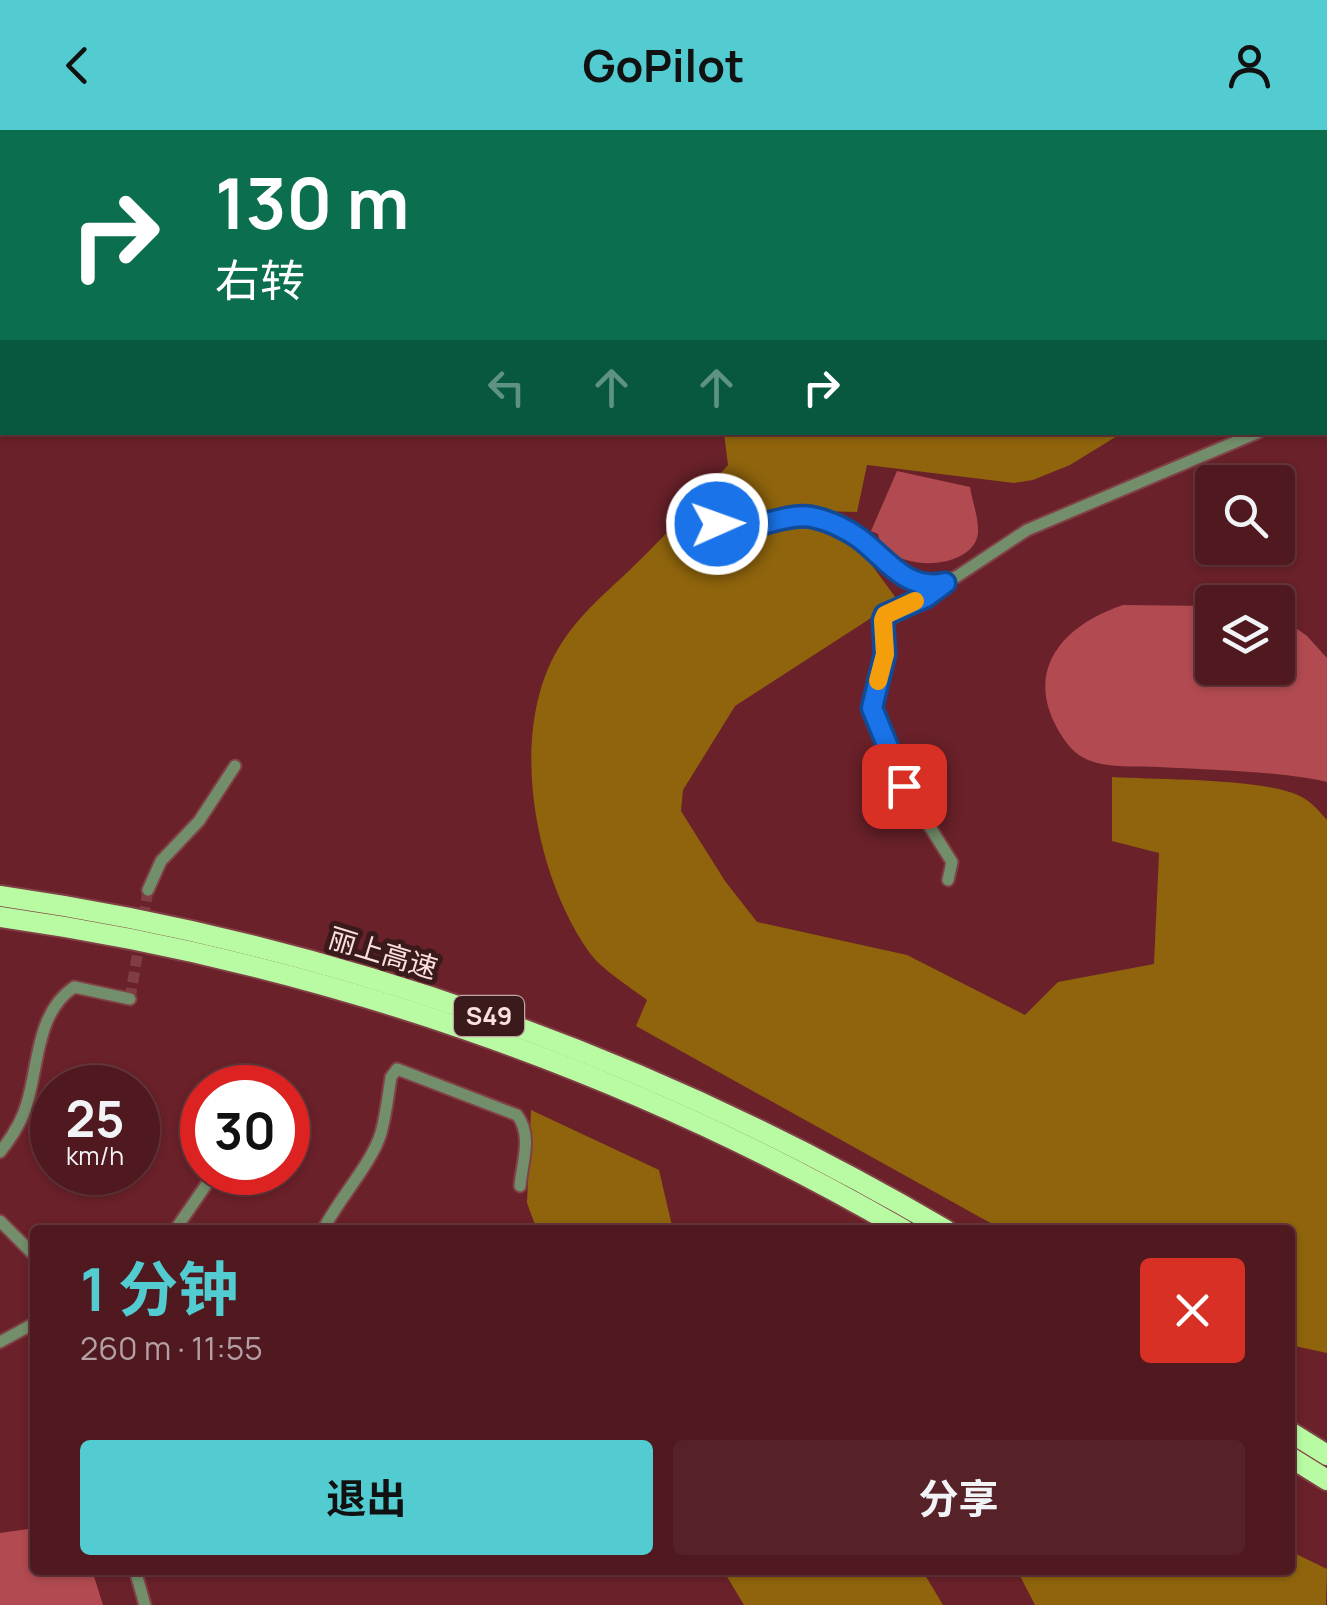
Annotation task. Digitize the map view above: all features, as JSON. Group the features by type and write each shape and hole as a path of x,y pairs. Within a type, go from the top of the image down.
{"highway":[{"name":"丽上高速","path":"0,896 199,931 332,966 465,1008 596,1056 723,1112 937,1225"},
{"name":"丽上高速","path":"0,917 194,952 326,986 458,1028 588,1076 714,1131 894,1225"},
{"path":"1295,1435 1327,1455"},
{"path":"1295,1460 1327,1480"}],"street":[{"path":"948,880 952,862 904,786 872,708 885,654 885,615 926,597 1028,530 1253,435"},
{"path":"731,496 717,510 720,528 740,529 789,516 815,517 854,534 900,575 919,583 945,583"},
{"path":"148,890 161,861 198,821 234,766"},
{"path":"0,1152 24,1114 44,1026 59,999 74,988 130,999"},
{"path":"326,1225 380,1136 397,1069 518,1115 526,1141 520,1186"},
{"path":"178,1225 199,1195"},
{"path":"0,1221 30,1251"},
{"path":"0,1342 30,1326"},
{"path":"136,1575 146,1605"}],"shaded area":[{"path":"724,435 1119,435 1070,465 1033,480 1014,483 867,465 857,512 781,510 712,525 730,535 807,522 860,549 896,598 735,706 683,790 681,811 725,881 757,922 907,955 1025,1015 1058,982 1154,964 1159,853 1112,841 1112,777 1258,785 1298,795 1311,803 1327,820 1327,1353 1295,1346 1295,1225 994,1225 636,1026 647,1000 594,959 554,884 534,803 534,721 543,683 567,636 728,465"},
{"path":"897,471 970,487 978,528 973,546 947,561 929,563 912,562 884,547 878,534 871,531"},
{"path":"1123,605 1195,606 1195,685 1295,685 1295,627 1307,636 1327,658 1327,782 1288,775 1111,765 1092,762 1075,752 1057,729 1045,683 1058,649 1085,623"},
{"path":"531,1110 659,1170 672,1225 535,1225 527,1203"},
{"path":"30,1529 30,1575 94,1575 103,1605 0,1605 0,1533"},
{"path":"1295,1553 1327,1569 1326,1605 1035,1605 1020,1575 1295,1575"},
{"path":"726,1575 925,1575 943,1605 744,1605"}],"tunnel":[{"path":"130,999 148,890"}],"slow traffic":[{"path":"878,681 885,654 885,615 915,601"}],"route":[{"path":"717,524 730,530 789,516 815,517 854,534 900,575 919,583 945,583 926,597 885,615 883,620 885,654 872,708 904,786"}]}
